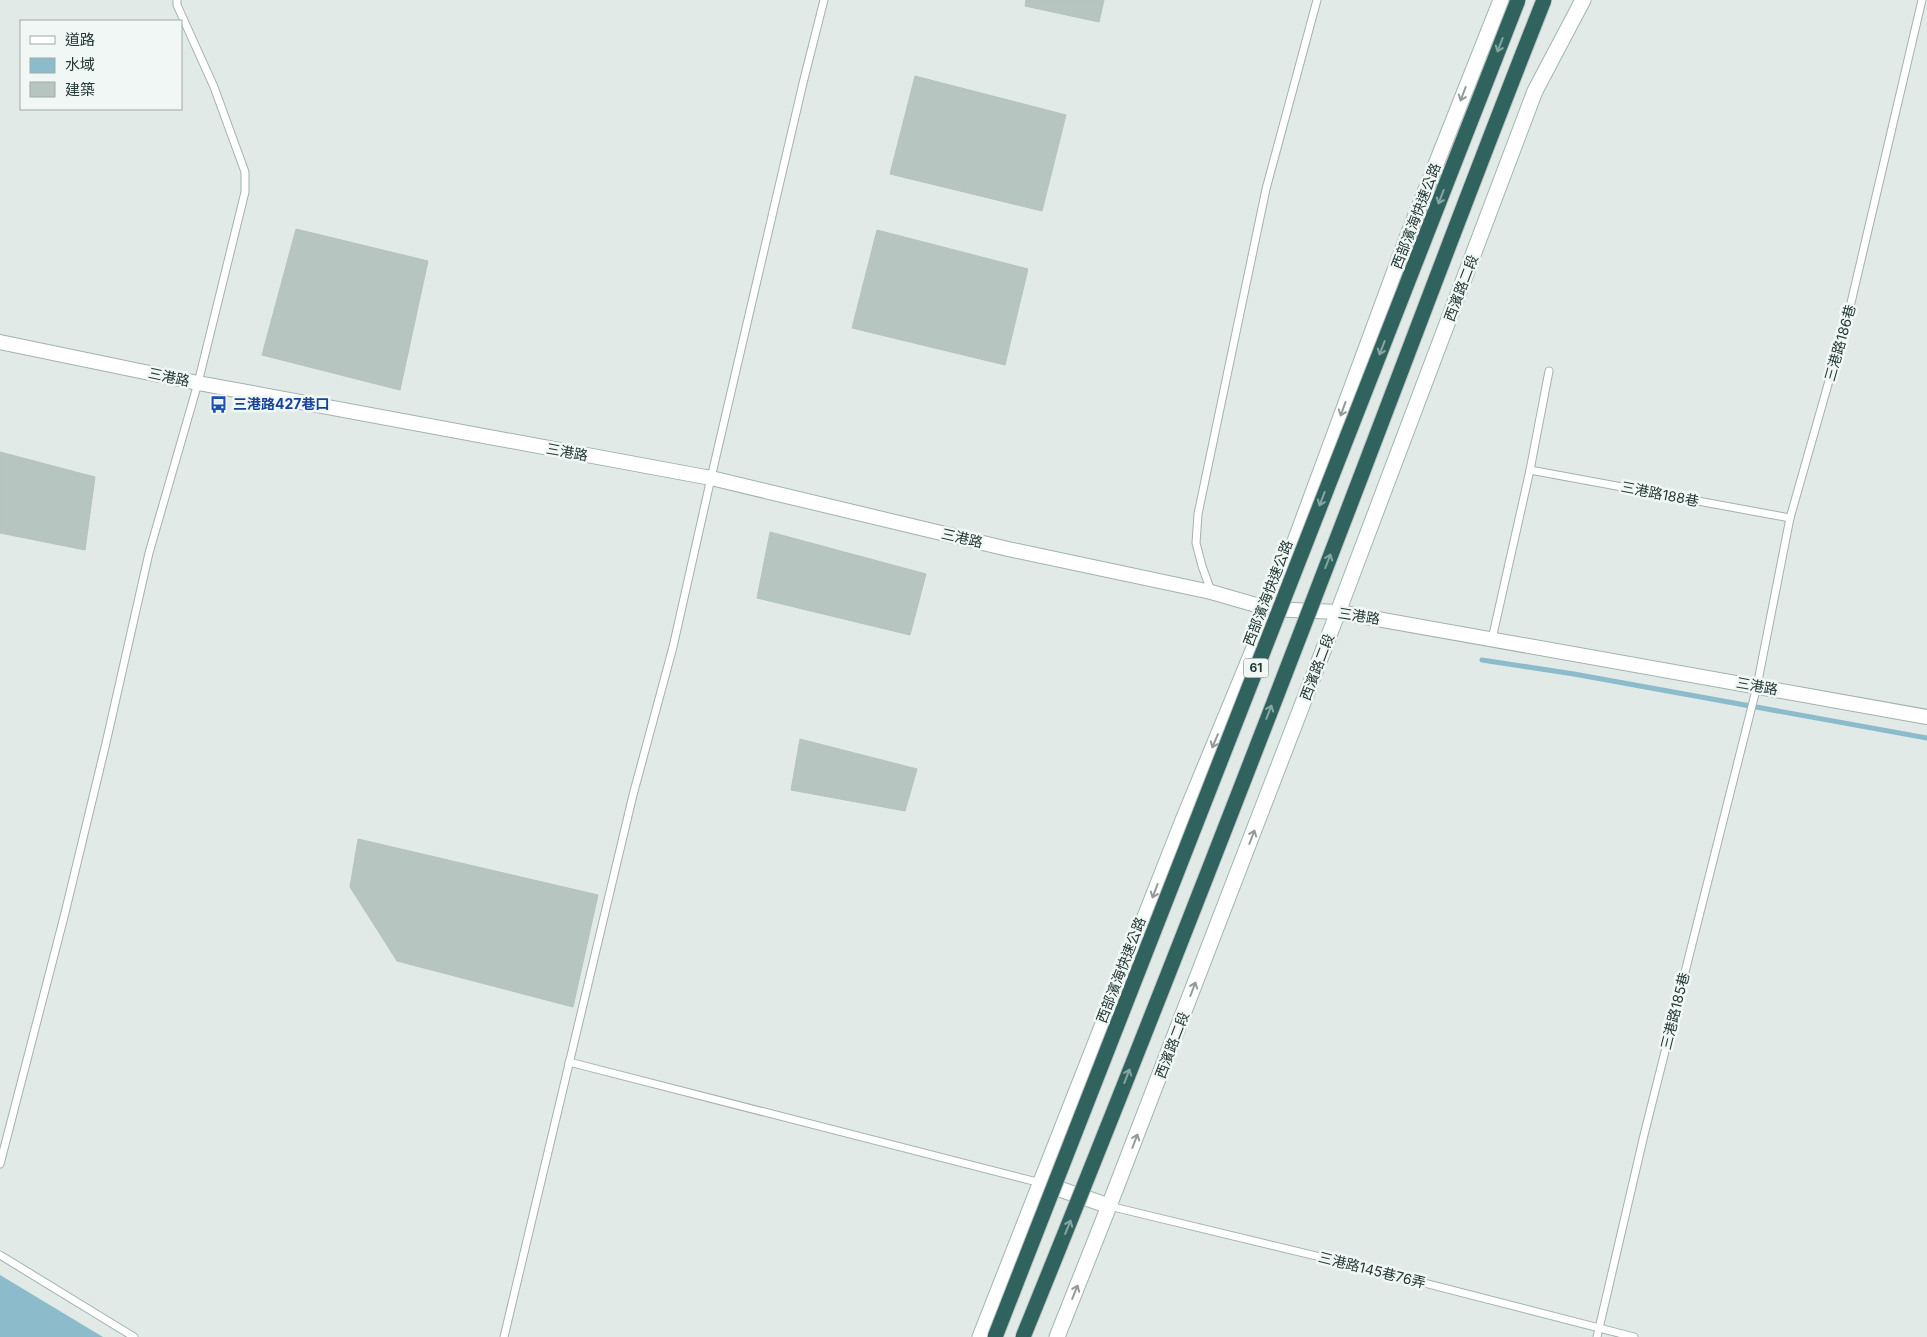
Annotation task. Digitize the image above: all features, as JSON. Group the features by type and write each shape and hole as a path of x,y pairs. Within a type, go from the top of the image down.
{"highway":[{"name":"西部濱海快速公路","path":"995,1337 1518,0"},
{"name":"61","path":"1023,1337 1082,1193 1349,508 1497,118 1544,0"}],"street":[{"path":"980,1337 1182,820 1270,609 1408,235 1501,0"},
{"name":"西濱路二段","path":"1057,1337 1338,612 1536,91 1583,0"},
{"name":"三港路","path":"0,342 198,383 711,478 1008,549 1212,592 1270,609 1338,612 1927,717"},
{"path":"1041,1183 1109,1206"}],"lane":[{"path":"0,1164 102,762 149,553 198,383 245,192 245,172 214,87 177,5 177,0"},
{"path":"504,1337 633,795 673,647 824,0"},
{"path":"1212,592 1196,543 1198,514 1266,189 1317,0"},
{"name":"三港路186巷","path":"1757,686 1790,518 1850,307 1922,0"},
{"path":"1492,639 1530,470 1549,371"},
{"name":"三港路188巷","path":"1530,470 1790,518"},
{"name":"三港路185巷","path":"1597,1337 1644,1135 1757,686"},
{"path":"569,1062 1041,1183"},
{"name":"三港路145巷76弄","path":"1109,1206 1362,1266 1634,1337"},
{"path":"0,1255 134,1337"}],"water":[{"path":"0,1275 103,1337 0,1337"}],"building":[{"path":"1026,0 1104,0 1099,22 1025,6"},
{"path":"915,76 1066,115 1042,211 890,174"},
{"path":"296,229 428,261 400,390 262,355"},
{"path":"877,230 1028,269 1005,365 852,328"},
{"path":"0,452 95,477 85,550 0,533"},
{"path":"770,532 926,574 910,635 757,598"},
{"path":"800,739 917,769 905,811 791,790"},
{"path":"358,839 598,895 573,1007 397,961 350,887"}],"waterway":[{"path":"1482,660 1574,674 1927,738"}],"place":[{"name":"三港路427巷口","path":"219,404"}]}
